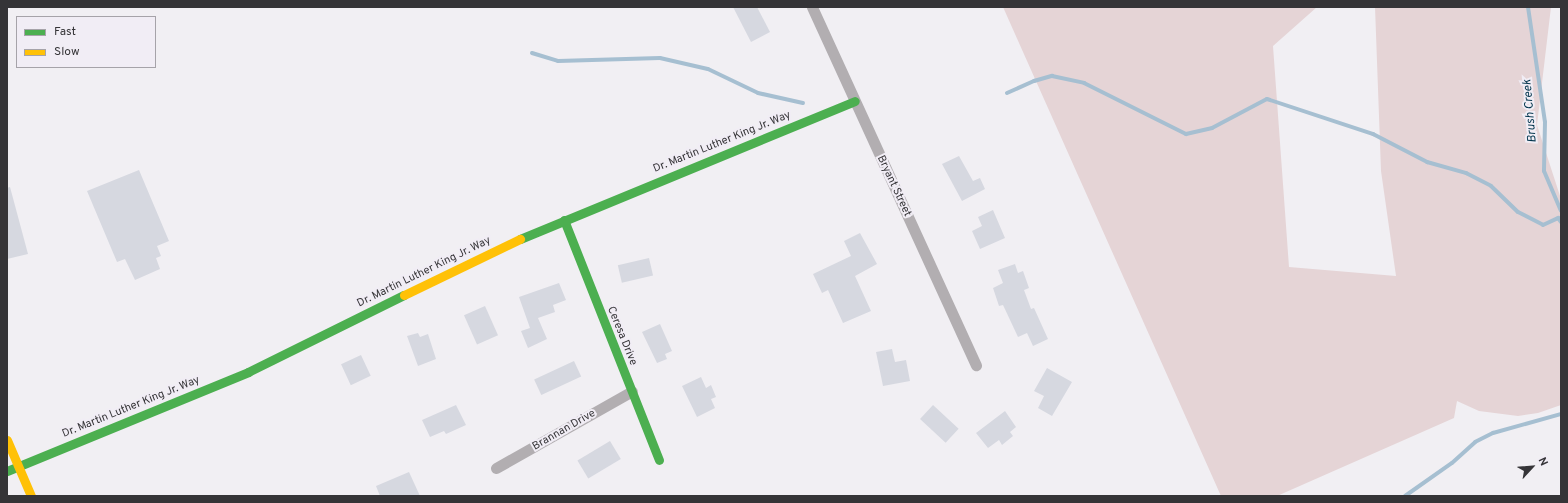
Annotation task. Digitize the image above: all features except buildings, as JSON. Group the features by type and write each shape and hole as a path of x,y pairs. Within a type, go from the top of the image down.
{"main road":[{"name":"Dr. Martin Luther King Jr. Way","path":"7,471 248,372 486,254 564,220 855,101"},
{"name":"Ceresa Drive","path":"564,220 659,460"},
{"path":"7,440 31,496"}],"street":[{"name":"Bryant Street","path":"812,7 976,365"},
{"name":"Brannan Drive","path":"496,468 632,392"}],"shaded area":[{"path":"1003,7 1317,7 1273,46 1289,267 1396,276 1381,171 1375,7 1551,7 1537,125 1561,199 1561,405 1538,413 1518,416 1479,411 1457,401 1454,418 1277,496 1221,496"}],"waterway":[{"name":"Brush Creek","path":"1528,7 1545,122 1544,171 1561,211"},
{"path":"532,53 558,61 660,58 708,69 758,93 803,103"},
{"path":"1007,93 1034,81 1052,76 1084,83 1186,134 1212,128 1267,99 1373,134 1427,162 1466,173 1491,186 1518,212 1543,225 1558,218 1561,222"},
{"path":"1405,496 1452,463 1475,442 1493,433 1561,414"}],"traffic: fast":[{"path":"520,239 855,101"},
{"path":"564,220 659,460"},
{"path":"7,471 248,372 404,295"}],"traffic: slow":[{"path":"404,295 520,239"},
{"path":"7,440 31,496"}]}
